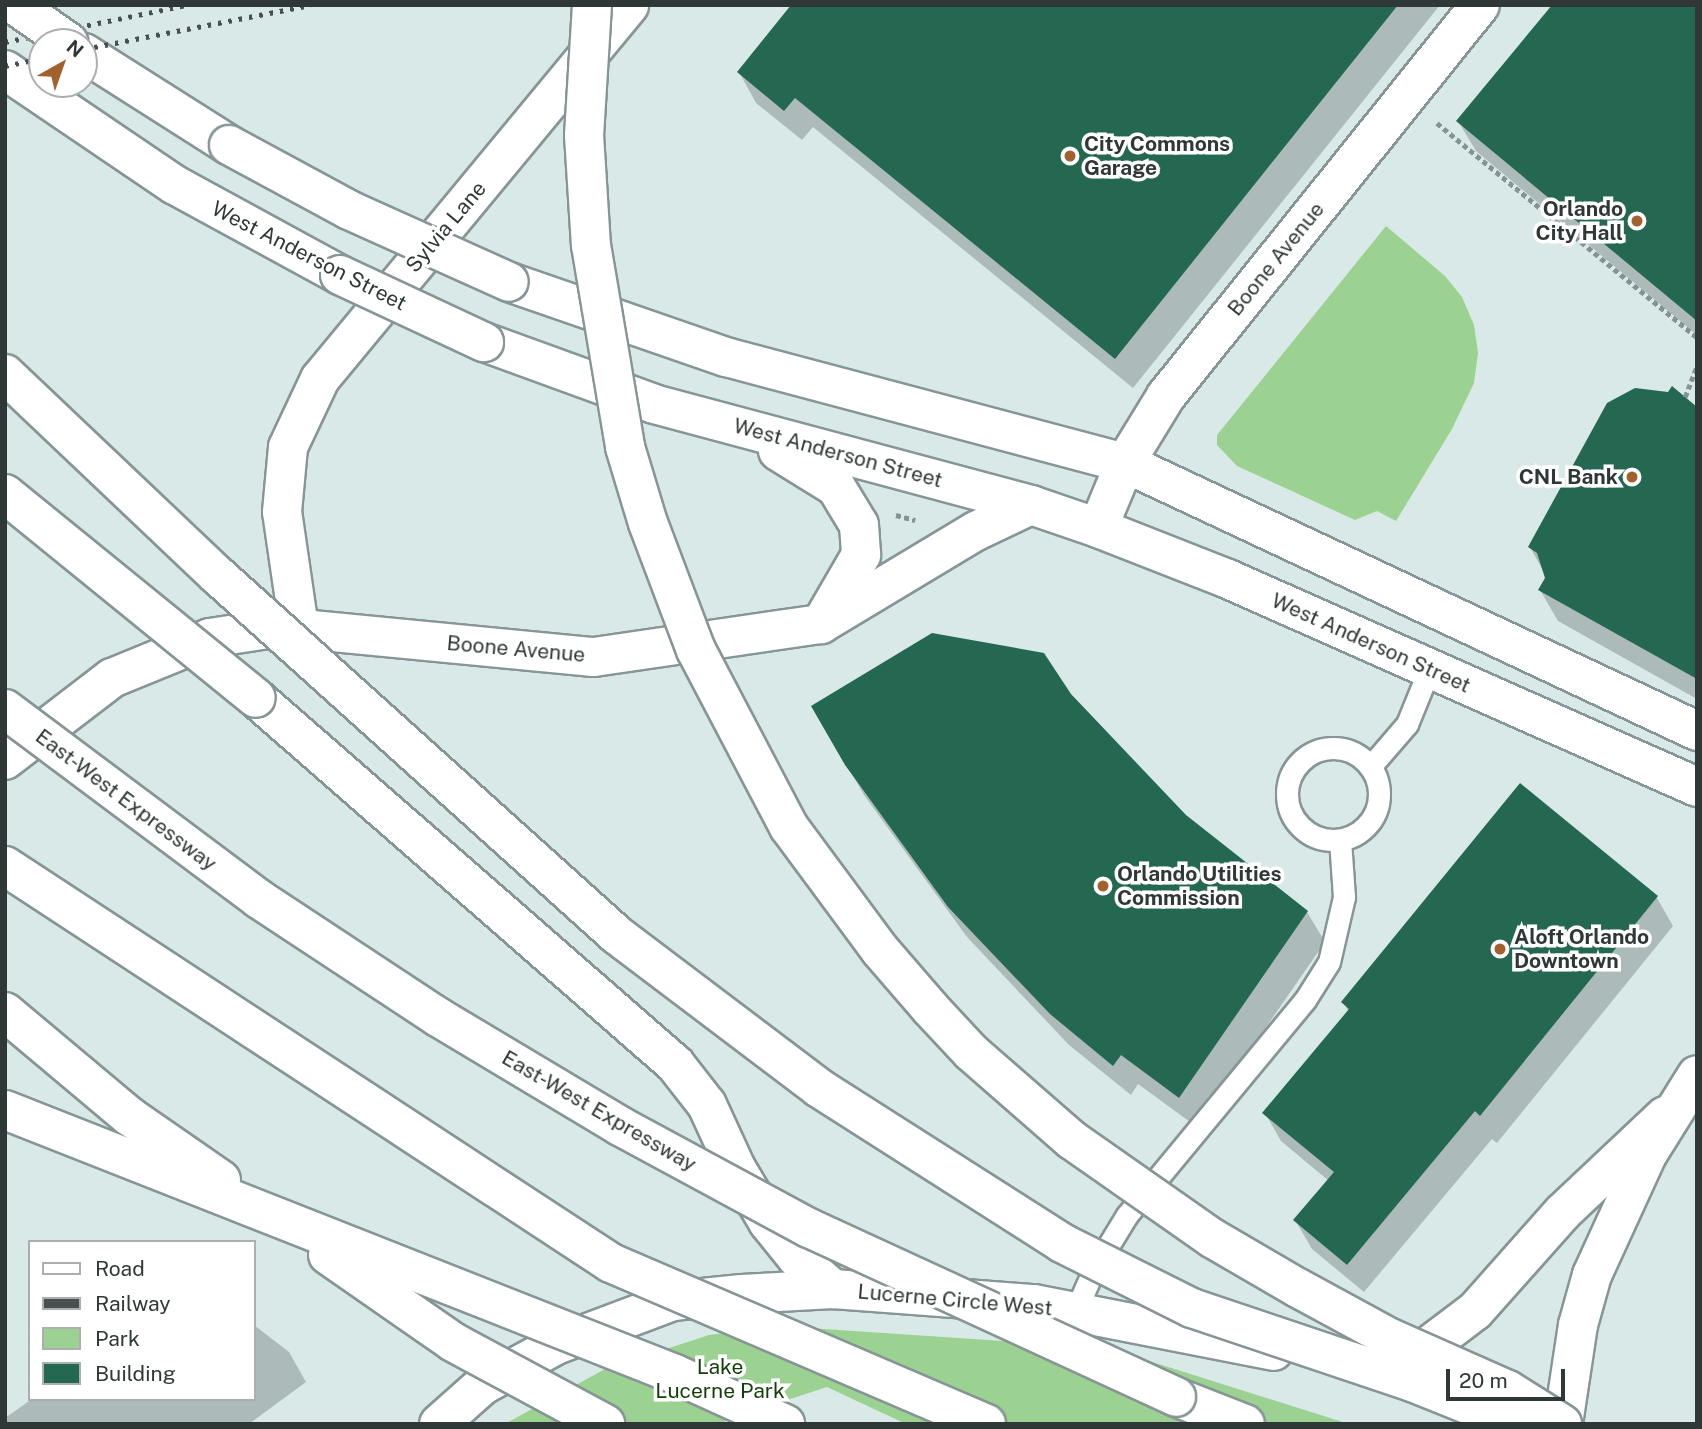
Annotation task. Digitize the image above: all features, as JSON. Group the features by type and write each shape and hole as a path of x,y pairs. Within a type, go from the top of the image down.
{"main road":[{"path":"15,5 48,28"},
{"path":"592,5 584,135 591,245 610,371 648,523 696,650 789,827 880,950 971,1052 1072,1140 1145,1193 1298,1288 1390,1338 1508,1390 1563,1424 1578,1325 1592,1275 1674,1107 1697,1075"},
{"name":"Sylvia Lane","path":"299,628 282,512 288,447 320,379 628,5"},
{"name":"Boone Avenue","path":"1098,528 1125,463 1166,396 1480,5"},
{"path":"98,62 298,184 509,282 726,357 1125,463 1697,731"},
{"name":"West Anderson Street","path":"5,70 82,126 197,198 340,275 484,342 654,404 1031,505 1098,528 1196,565 1692,789"},
{"path":"5,374 217,575 617,935 819,1088 1062,1243 1192,1308 1412,1382 1517,1424"},
{"path":"723,422 836,487 859,525 861,555 848,585 821,624"},
{"path":"5,494 256,698 675,1064 707,1104 736,1168 768,1222 797,1258 833,1289"},
{"name":"Boone Avenue","path":"5,760 112,678 210,638 299,628 594,657 821,624 976,531 1031,505"},
{"name":"East-West Expressway","path":"5,709 260,899 438,1017 620,1126 809,1228 1127,1375 1245,1424"},
{"path":"5,866 611,1263 986,1424"},
{"path":"5,1012 130,1116 453,1342 605,1424"},
{"path":"1344,1368 1405,1357 1449,1334 1475,1311 1563,1212 1674,1107"},
{"path":"5,1110 675,1374 785,1424"},
{"name":"Lucerne Circle West","path":"439,1424 483,1385 556,1345 673,1301 833,1289 1034,1304 1211,1336 1344,1368 1452,1404 1487,1424"}],"lane":[{"path":"1370,767 1407,724 1429,670"},
{"path":"1332,748 1347,750 1370,767 1379,792 1373,818 1353,836 1340,840 1310,834 1294,818 1287,797 1294,768 1312,753 1332,748"},
{"path":"1075,1312 1094,1269 1145,1193 1305,1000 1329,962 1344,897 1340,840"}],"path":[{"path":"1436,123 1697,337"},
{"path":"1685,397 1697,366"}],"green space":[{"path":"1386,226 1445,276 1462,297 1474,325 1478,353 1474,383 1452,429 1396,521 1377,511 1355,520 1237,466 1217,445 1217,435"},
{"name":"Lake Lucerne Park","path":"779,1326 1108,1348 1349,1424 505,1424 605,1369 709,1335"}],"pier":[{"path":"827,1387 906,1424 723,1424 726,1420"}],"building":[{"name":"City Commons Garage","path":"791,5 1398,5 1115,359 795,98 784,111 737,72"},
{"name":"Orlando City Hall","path":"1552,5 1697,5 1697,321 1456,121"},
{"name":"CNL Bank","path":"1672,386 1697,407 1697,679 1538,590 1545,578 1537,553 1528,547 1607,403 1635,388 1668,392"},
{"name":"Orlando Utilities Commission","path":"932,633 1044,653 1071,694 1186,815 1308,911 1179,1098 1121,1055 1113,1066 1050,1014 948,907 845,765 811,706"},
{"name":"Aloft Orlando Downtown","path":"1520,783 1658,896 1480,1116 1475,1111 1347,1265 1293,1220 1334,1172 1262,1113 1349,1009 1341,1002"}],"railway":[{"path":"5,42 187,5"},
{"path":"98,46 311,5"},
{"path":"5,66 28,61"}],"place":[{"name":"City Commons Garage","path":"1070,156"},
{"name":"Orlando City Hall","path":"1637,221"},
{"name":"CNL Bank","path":"1632,477"},
{"name":"Orlando Utilities Commission","path":"1103,886"},
{"name":"Aloft Orlando Downtown","path":"1500,949"}]}
